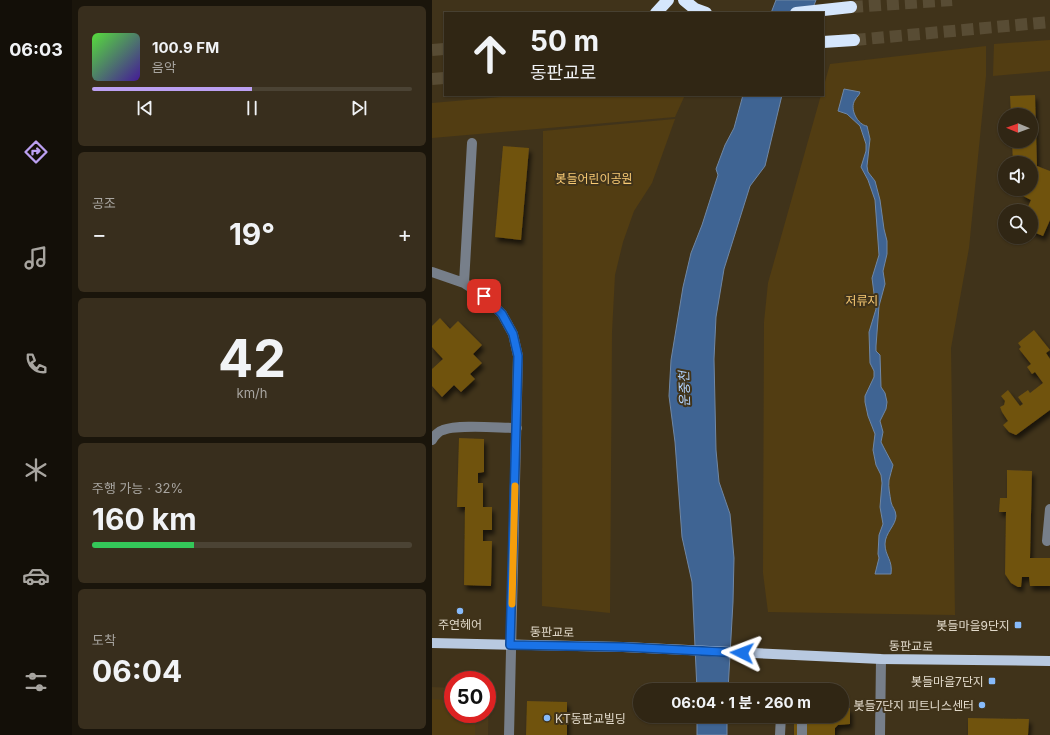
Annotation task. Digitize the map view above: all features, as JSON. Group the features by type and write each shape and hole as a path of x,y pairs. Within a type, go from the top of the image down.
{"highway":[{"path":"657,12 668,0"},
{"path":"684,0 700,11"},
{"path":"804,12 852,7"},
{"path":"825,42 854,40"}],"main road":[{"name":"동판교로","path":"432,643 623,647 881,658 1050,661"}],"street":[{"path":"464,283 472,143"},
{"path":"432,272 464,283 484,296 502,314 513,334 518,356 509,735"},
{"path":"432,440 433,437 443,430 457,427 517,428"},
{"path":"1047,541 1050,509"},
{"path":"880,735 881,658"},
{"path":"780,735 781,723"},
{"path":"802,723 802,735"}],"shaded area":[{"path":"432,687 444,688 444,723 488,723 488,735 432,735"}],"green space":[{"path":"1050,40 1050,71 993,76 994,44"},
{"name":"저류지","path":"986,46 986,76 969,248 951,348 955,615 768,612 763,573 764,322 768,283 821,96 824,96 824,85 830,64"},
{"path":"514,96 685,96 675,117 432,138 432,103"},
{"name":"봇들어린이공원","path":"675,119 652,183 634,211 623,242 615,275 612,332 610,613 542,606 543,131"},
{"path":"432,699 444,700 444,723 475,723 475,735 432,735"}],"water":[{"path":"776,0 816,0 811,12 771,12"},
{"path":"844,89 860,92 853,104 853,108 855,116 860,123 867,126 870,139 867,166 868,172 875,181 887,241 887,254 883,271 885,284 879,306 876,351 880,355 881,387 885,393 887,402 886,409 880,421 883,432 881,442 893,465 889,485 891,502 896,519 885,540 885,548 891,565 891,574 875,574 879,558 879,535 883,524 880,507 882,483 873,450 875,434 868,416 865,402 865,396 874,377 874,371 870,363 869,332 876,309 872,278 879,255 875,200 868,180 861,167 866,151 866,144 860,126 847,114 838,111"},
{"name":"운중천","path":"743,96 782,96 765,166 750,186 724,269 716,317 714,359 716,450 719,482 730,514 734,558 733,602 728,683 697,683 692,582 682,537 675,442 669,396 671,360 683,287 691,253 702,225 718,175 716,169 725,145 734,128"},
{"path":"697,723 727,723 727,735 697,735"}],"building":[{"path":"1035,95 1035,108 1011,108 1010,96"},
{"path":"503,146 529,148 521,240 495,237"},
{"path":"1012,148 1036,148 1037,156 1013,156"},
{"path":"1038,166 1050,171 1050,220 1043,236 1038,234 1038,204 1029,204 1031,200 1023,196 1038,196"},
{"path":"440,318 450,329 458,321 482,345 473,354 482,363 470,374 475,379 461,392 454,385 442,397 432,386 432,369 443,359 432,347 432,326"},
{"path":"1034,330 1050,350 1046,353 1050,359 1050,410 1016,435 1009,432 1003,425 1008,421 1000,407 1004,405 1005,401 1001,396 1008,390 1020,406 1023,404 1018,397 1028,390 1030,393 1043,383 1035,372 1032,374 1027,367 1031,364 1019,349 1021,347 1018,343"},
{"path":"459,438 484,439 484,472 478,473 478,483 483,483 483,507 492,507 492,530 483,530 483,541 492,541 491,586 464,585 465,507 457,507"},
{"path":"1007,470 1032,471 1030,558 1050,558 1050,586 1030,586 1029,577 1022,577 1021,587 1018,587 1011,583 1005,574 1006,512 999,512 1000,498 1007,498"},
{"name":"KT동판교빌딩","path":"527,701 567,702 567,735 526,735"},
{"path":"850,708 850,724 838,725 835,728 835,735 794,735 794,723 849,723"},
{"path":"968,718 1029,719 1028,735 968,735"}],"tunnel":[{"path":"851,7 952,0"},
{"path":"854,40 1050,22"},
{"path":"432,50 444,49"},
{"path":"432,79 444,78"}],"slow traffic":[{"path":"512,604 515,486"}],"place":[{"name":"주연헤어","path":"460,611"},
{"name":"봇들마을9단지","path":"1018,625"},
{"name":"봇들마을7단지","path":"992,681"},
{"name":"봇들7단지 피트니스센터","path":"982,705"},
{"name":"KT동판교빌딩","path":"547,718"}],"route":[{"path":"484,296 502,314 513,334 518,356 510,645 623,647 742,653"}]}
